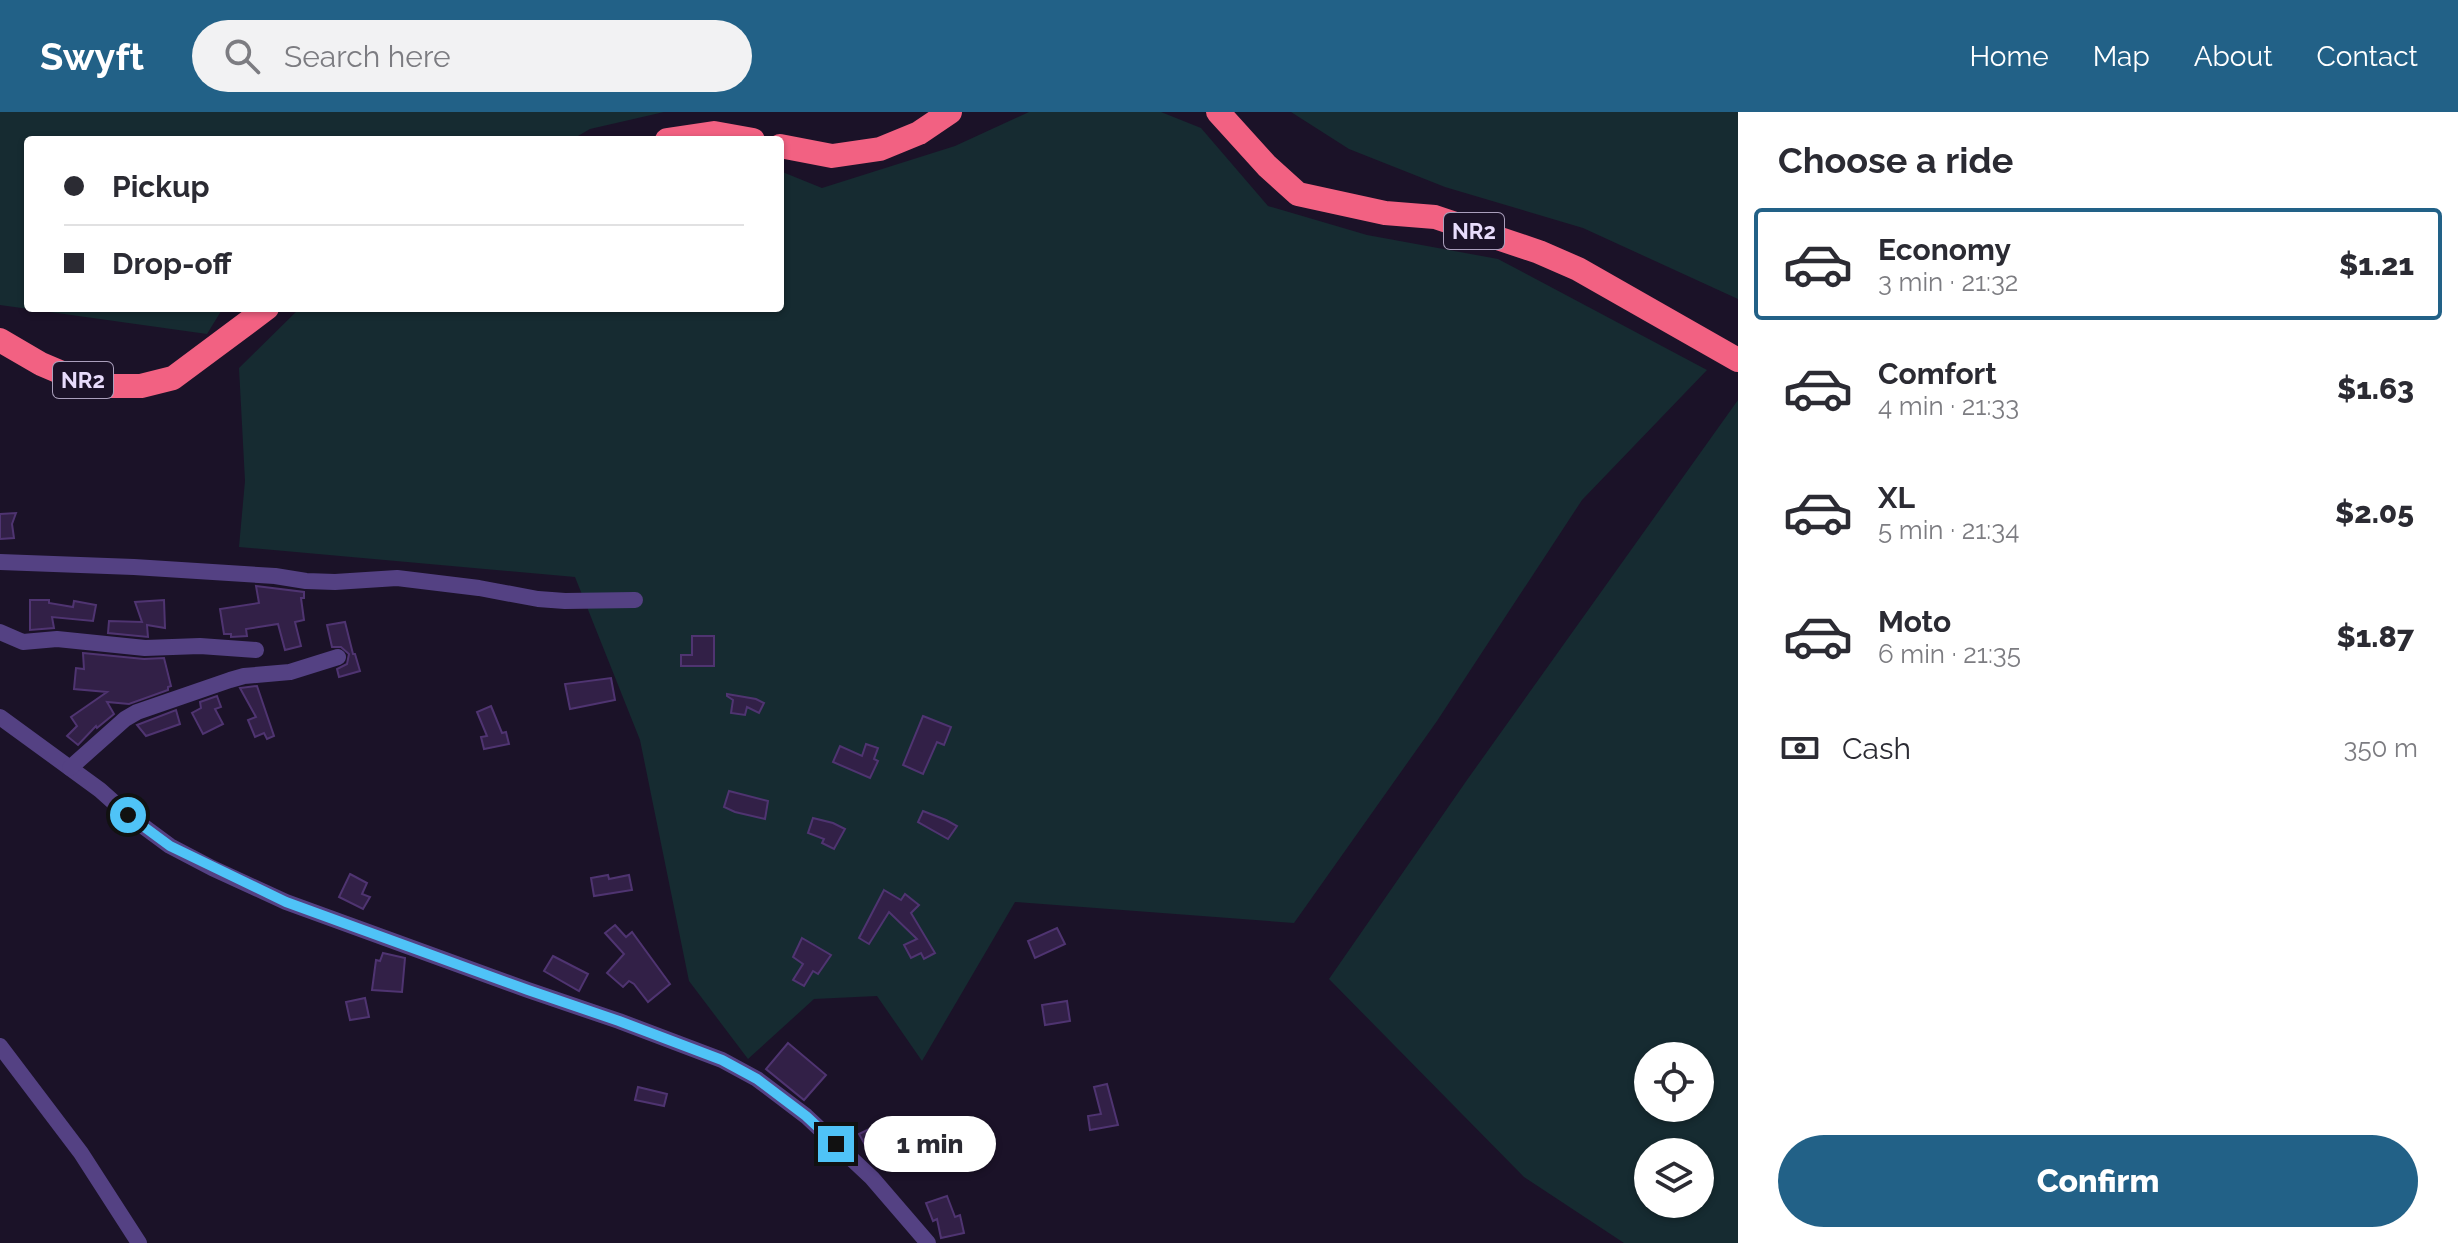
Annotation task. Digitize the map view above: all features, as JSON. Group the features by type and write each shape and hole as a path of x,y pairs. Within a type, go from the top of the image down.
{"highway":[{"path":"784,147 832,156 880,149 919,133 950,112"},
{"name":"NR2","path":"1218,112 1267,166 1298,194 1332,204 1385,213 1435,217 1539,252 1578,269 1738,360"},
{"path":"694,136 714,133 731,136"},
{"name":"NR2","path":"0,340 41,364 74,378 108,386 141,386 173,378 262,312"}],"street":[{"path":"0,562 134,567 275,576 306,581 397,578 538,599 635,600"},
{"path":"0,632 23,642 57,639 145,648 200,646 256,650"},
{"path":"70,768 137,712 244,676 290,672 338,657"},
{"path":"0,717 170,846 258,890 634,1026 722,1060 757,1079 806,1116 845,1152 872,1178 928,1243"},
{"path":"0,1046 81,1153 139,1243"}],"shaded area":[{"path":"0,112 664,112 590,129 578,136 24,136 24,308 0,305"},
{"path":"1029,112 1161,112 1201,128 1268,206 1367,235 1498,259 1707,370 1582,500 1437,721 1294,923 1015,902 922,1061 877,996 814,999 748,1059 689,981 640,740 575,577 239,547 245,481 239,368 296,312 784,312 784,173 822,188 955,146"},
{"path":"1291,112 1738,112 1738,299 1583,228 1445,187 1349,149"},
{"path":"50,312 221,312 207,334"},
{"path":"1738,400 1738,1243 1624,1243 1524,1177 1329,979"}],"building":[{"path":"16,513 12,524 14,538 0,539 0,514"},
{"path":"256,586 304,592 304,598 301,598 304,620 295,622 301,646 285,650 278,624 246,629 247,636 224,634 220,609 259,603"},
{"path":"30,600 49,600 49,603 73,607 74,601 96,605 93,621 52,617 54,628 30,630"},
{"path":"164,600 165,628 147,625 148,637 108,633 109,621 142,622 135,602"},
{"path":"345,622 360,671 339,677 337,669 347,664 349,654 341,647 332,647 327,625"},
{"path":"692,636 714,636 714,666 681,666 681,655 692,655"},
{"path":"83,653 164,658 171,686 168,690 129,704 107,702 114,714 96,726 78,745 67,736 77,726 71,717 107,692 74,689 76,668 84,669"},
{"path":"611,678 615,700 570,709 565,684"},
{"path":"257,686 274,736 267,739 264,733 255,737 248,720 256,717 240,688"},
{"path":"727,694 764,703 759,713 747,707 745,715 731,713 733,700"},
{"path":"217,696 221,707 215,709 223,724 203,734 192,713 201,708 200,702"},
{"path":"491,706 502,733 506,732 509,744 484,749 481,737 487,736 477,712"},
{"path":"176,710 180,724 146,736 137,725"},
{"path":"923,716 951,727 944,745 937,742 923,774 903,765"},
{"path":"866,744 878,748 874,759 878,761 870,778 833,762 840,746 862,756"},
{"path":"729,791 768,801 765,819 724,807"},
{"path":"923,811 957,826 948,839 918,822"},
{"path":"813,818 845,829 834,849 822,843 824,839 808,833"},
{"path":"350,874 367,883 362,894 370,897 363,909 339,897"},
{"path":"608,875 609,879 629,875 632,890 594,896 591,878"},
{"path":"884,890 901,900 905,894 919,905 911,913 935,953 924,959 921,953 911,958 904,945 917,939 889,912 869,944 859,938"},
{"path":"615,925 626,937 632,932 670,984 648,1002 634,984 629,981 623,987 607,973 624,954 605,933"},
{"path":"1057,928 1065,944 1035,958 1028,941"},
{"path":"802,938 831,955 818,974 813,971 804,986 793,980 803,964 793,957"},
{"path":"383,953 405,958 402,992 372,990 376,960 380,961"},
{"path":"553,956 588,974 579,991 544,971"},
{"path":"365,998 369,1017 350,1020 346,1002"},
{"path":"1067,1001 1070,1021 1045,1025 1042,1005"},
{"path":"788,1043 826,1075 804,1100 766,1069"},
{"path":"1107,1084 1118,1125 1090,1130 1088,1116 1101,1114 1094,1087"},
{"path":"638,1087 667,1094 664,1106 635,1100"},
{"path":"890,1119 902,1149 888,1154 887,1151 873,1159 859,1134"},
{"path":"947,1196 955,1217 960,1215 964,1233 941,1238 937,1219 933,1221 926,1203"}],"route":[{"path":"128,815 170,846 286,902 722,1060 757,1079 806,1116 836,1144"}]}
